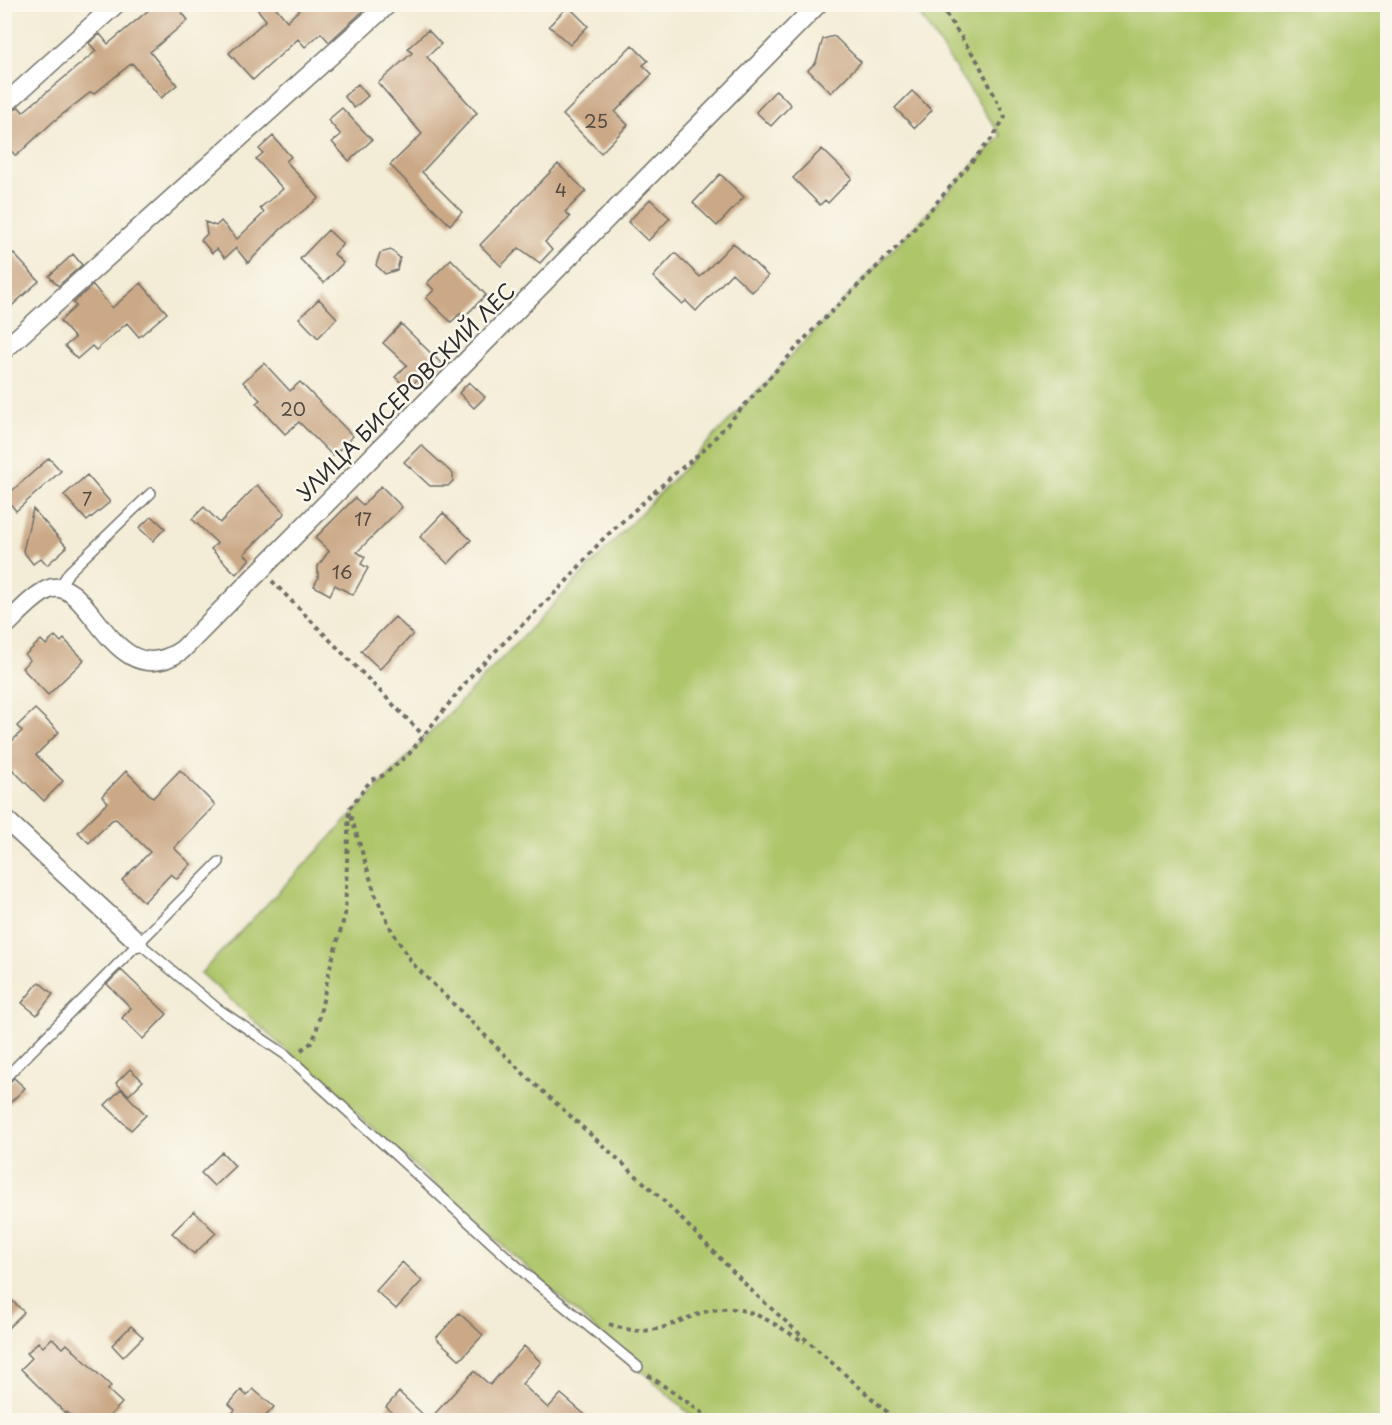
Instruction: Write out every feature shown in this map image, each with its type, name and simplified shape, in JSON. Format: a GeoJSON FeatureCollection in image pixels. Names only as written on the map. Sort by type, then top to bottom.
{"type":"FeatureCollection","features":[{"type":"Feature","properties":{"kind":"street"},"geometry":{"type":"LineString","coordinates":[[4,105],[116,4]]}},
{"type":"Feature","properties":{"kind":"street"},"geometry":{"type":"LineString","coordinates":[[4,350],[388,4]]}},
{"type":"Feature","properties":{"kind":"street","name":"УЛИЦА БИСЕРОВСКИЙ ЛЕС"},"geometry":{"type":"LineString","coordinates":[[59,588],[69,592],[80,601],[127,654],[143,662],[154,662],[169,658],[182,650],[818,4]]}},
{"type":"Feature","properties":{"kind":"street"},"geometry":{"type":"LineString","coordinates":[[4,627],[48,589],[59,588]]}},
{"type":"Feature","properties":{"kind":"street"},"geometry":{"type":"LineString","coordinates":[[4,818],[138,942]]}},
{"type":"Feature","properties":{"kind":"lane"},"geometry":{"type":"LineString","coordinates":[[59,588],[69,572],[151,493]]}},
{"type":"Feature","properties":{"kind":"lane"},"geometry":{"type":"LineString","coordinates":[[4,1079],[219,862]]}},
{"type":"Feature","properties":{"kind":"lane"},"geometry":{"type":"LineString","coordinates":[[138,942],[218,1009],[286,1055],[530,1278],[638,1367]]}},
{"type":"Feature","properties":{"kind":"path"},"geometry":{"type":"LineString","coordinates":[[286,1055],[298,1052],[311,1043],[316,1033],[330,967],[345,915],[349,809],[370,780],[382,776],[409,753],[474,672],[565,583],[602,541],[673,475],[704,451],[811,332],[908,237],[993,137],[1005,117],[978,62],[939,4]]}},
{"type":"Feature","properties":{"kind":"path"},"geometry":{"type":"LineString","coordinates":[[261,570],[424,736]]}},
{"type":"Feature","properties":{"kind":"path"},"geometry":{"type":"LineString","coordinates":[[349,809],[356,839],[375,894],[392,931],[413,964],[527,1077],[662,1199],[754,1293],[896,1420]]}},
{"type":"Feature","properties":{"kind":"path"},"geometry":{"type":"LineString","coordinates":[[604,1322],[619,1328],[656,1331],[716,1309],[735,1309],[751,1313],[811,1346]]}},
{"type":"Feature","properties":{"kind":"path"},"geometry":{"type":"LineString","coordinates":[[638,1367],[713,1420]]}},
{"type":"Feature","properties":{"kind":"green space"},"geometry":{"type":"Polygon","coordinates":[[[913,5],[1387,5],[1387,1420],[696,1420],[201,973],[1001,136],[913,5]]]}},
{"type":"Feature","properties":{"kind":"building"},"geometry":{"type":"Polygon","coordinates":[[[156,4],[175,4],[188,20],[150,52],[177,85],[161,98],[132,63],[94,94],[91,92],[54,121],[16,156],[4,143],[4,117],[19,107],[23,112],[96,51],[89,43],[100,34],[108,44],[156,4]]]}},
{"type":"Feature","properties":{"kind":"building"},"geometry":{"type":"Polygon","coordinates":[[[253,4],[273,4],[287,21],[306,4],[371,4],[329,42],[321,33],[305,47],[298,39],[253,80],[229,53],[266,20],[253,4]]]}},
{"type":"Feature","properties":{"kind":"building"},"geometry":{"type":"Polygon","coordinates":[[[568,6],[588,26],[570,45],[549,26],[568,6]]]}},
{"type":"Feature","properties":{"kind":"building"},"geometry":{"type":"Polygon","coordinates":[[[428,30],[441,44],[427,57],[477,113],[422,172],[462,212],[450,225],[390,165],[422,134],[378,83],[412,53],[408,48],[428,30]]]}},
{"type":"Feature","properties":{"kind":"building"},"geometry":{"type":"Polygon","coordinates":[[[834,36],[861,62],[831,93],[808,70],[816,62],[823,39],[834,36]]]}},
{"type":"Feature","properties":{"kind":"building"},"geometry":{"type":"Polygon","coordinates":[[[632,45],[648,61],[643,65],[652,74],[615,112],[628,125],[601,153],[563,115],[632,45]]]}},
{"type":"Feature","properties":{"kind":"building"},"geometry":{"type":"Polygon","coordinates":[[[358,84],[368,96],[354,108],[344,96],[358,84]]]}},
{"type":"Feature","properties":{"kind":"building"},"geometry":{"type":"Polygon","coordinates":[[[776,90],[791,105],[771,126],[756,112],[776,90]]]}},
{"type":"Feature","properties":{"kind":"building"},"geometry":{"type":"Polygon","coordinates":[[[912,91],[932,110],[915,128],[895,108],[912,91]]]}},
{"type":"Feature","properties":{"kind":"building"},"geometry":{"type":"Polygon","coordinates":[[[342,108],[372,140],[349,161],[332,142],[341,135],[328,120],[342,108]]]}},
{"type":"Feature","properties":{"kind":"building"},"geometry":{"type":"Polygon","coordinates":[[[273,136],[291,157],[286,161],[319,198],[281,229],[248,263],[236,248],[225,258],[217,249],[212,253],[201,240],[207,234],[205,222],[216,226],[221,221],[237,239],[264,213],[260,208],[283,189],[256,159],[263,153],[259,149],[273,136]]]}},
{"type":"Feature","properties":{"kind":"building"},"geometry":{"type":"Polygon","coordinates":[[[822,149],[852,178],[828,203],[825,200],[820,205],[793,178],[822,149]]]}},
{"type":"Feature","properties":{"kind":"building"},"geometry":{"type":"Polygon","coordinates":[[[558,164],[586,191],[565,212],[570,217],[545,242],[552,250],[540,263],[519,248],[501,266],[480,245],[558,164]]]}},
{"type":"Feature","properties":{"kind":"building"},"geometry":{"type":"Polygon","coordinates":[[[720,174],[744,197],[717,226],[693,203],[720,174]]]}},
{"type":"Feature","properties":{"kind":"building"},"geometry":{"type":"Polygon","coordinates":[[[650,199],[670,218],[648,241],[628,222],[650,199]]]}},
{"type":"Feature","properties":{"kind":"building"},"geometry":{"type":"Polygon","coordinates":[[[328,230],[343,244],[334,254],[343,263],[324,283],[300,259],[328,230]]]}},
{"type":"Feature","properties":{"kind":"building"},"geometry":{"type":"Polygon","coordinates":[[[733,243],[768,276],[752,292],[732,273],[696,311],[686,301],[682,304],[653,277],[675,253],[700,277],[733,243]]]}},
{"type":"Feature","properties":{"kind":"building"},"geometry":{"type":"Polygon","coordinates":[[[391,250],[400,258],[397,270],[385,274],[376,265],[380,253],[391,250]]]}},
{"type":"Feature","properties":{"kind":"building"},"geometry":{"type":"Polygon","coordinates":[[[13,253],[39,281],[4,313],[4,260],[13,253]]]}},
{"type":"Feature","properties":{"kind":"building"},"geometry":{"type":"Polygon","coordinates":[[[73,254],[82,265],[58,286],[49,276],[73,254]]]}},
{"type":"Feature","properties":{"kind":"building"},"geometry":{"type":"Polygon","coordinates":[[[451,259],[486,295],[464,317],[461,313],[451,322],[426,298],[434,290],[427,283],[451,259]]]}},
{"type":"Feature","properties":{"kind":"building"},"geometry":{"type":"Polygon","coordinates":[[[141,283],[167,313],[139,337],[127,323],[96,350],[92,346],[77,359],[65,346],[75,338],[60,321],[76,306],[73,303],[93,285],[112,308],[141,283]]]}},
{"type":"Feature","properties":{"kind":"building"},"geometry":{"type":"Polygon","coordinates":[[[319,299],[337,318],[318,338],[299,318],[319,299]]]}},
{"type":"Feature","properties":{"kind":"building"},"geometry":{"type":"Polygon","coordinates":[[[401,324],[443,365],[425,383],[419,378],[408,389],[395,377],[407,365],[383,343],[401,324]]]}},
{"type":"Feature","properties":{"kind":"building"},"geometry":{"type":"Polygon","coordinates":[[[264,363],[290,391],[300,382],[353,436],[333,456],[299,422],[285,434],[256,403],[260,400],[243,382],[264,363]]]}},
{"type":"Feature","properties":{"kind":"building"},"geometry":{"type":"Polygon","coordinates":[[[469,382],[485,397],[474,408],[459,393],[469,382]]]}},
{"type":"Feature","properties":{"kind":"building"},"geometry":{"type":"Polygon","coordinates":[[[421,445],[453,474],[453,481],[448,486],[430,486],[404,462],[421,445]]]}},
{"type":"Feature","properties":{"kind":"building"},"geometry":{"type":"Polygon","coordinates":[[[49,458],[61,471],[16,511],[5,497],[49,458]]]}},
{"type":"Feature","properties":{"kind":"building"},"geometry":{"type":"Polygon","coordinates":[[[87,475],[110,502],[87,521],[64,495],[87,475]]]}},
{"type":"Feature","properties":{"kind":"building"},"geometry":{"type":"Polygon","coordinates":[[[257,485],[285,513],[244,554],[250,559],[236,574],[211,549],[217,543],[192,519],[204,507],[220,523],[257,485]]]}},
{"type":"Feature","properties":{"kind":"building"},"geometry":{"type":"Polygon","coordinates":[[[381,486],[402,507],[357,552],[365,557],[361,564],[368,568],[353,595],[335,585],[330,595],[314,586],[318,578],[318,566],[329,551],[315,538],[355,498],[363,505],[381,486]]]}},
{"type":"Feature","properties":{"kind":"building"},"geometry":{"type":"Polygon","coordinates":[[[33,509],[67,547],[47,565],[41,558],[33,564],[23,551],[33,509]]]}},
{"type":"Feature","properties":{"kind":"building"},"geometry":{"type":"Polygon","coordinates":[[[443,513],[471,540],[448,564],[420,537],[443,513]]]}},
{"type":"Feature","properties":{"kind":"building"},"geometry":{"type":"Polygon","coordinates":[[[152,516],[165,528],[153,541],[139,528],[152,516]]]}},
{"type":"Feature","properties":{"kind":"building"},"geometry":{"type":"Polygon","coordinates":[[[395,617],[413,634],[380,669],[361,651],[395,617]]]}},
{"type":"Feature","properties":{"kind":"building"},"geometry":{"type":"Polygon","coordinates":[[[55,636],[61,642],[64,639],[84,660],[48,695],[22,668],[30,660],[25,655],[41,640],[46,645],[55,636]]]}},
{"type":"Feature","properties":{"kind":"building"},"geometry":{"type":"Polygon","coordinates":[[[35,709],[59,732],[36,755],[63,781],[44,801],[13,770],[4,779],[4,749],[22,731],[17,726],[35,709]]]}},
{"type":"Feature","properties":{"kind":"building"},"geometry":{"type":"Polygon","coordinates":[[[180,770],[215,805],[174,848],[191,864],[177,879],[171,874],[144,902],[122,880],[150,852],[116,819],[112,820],[89,843],[78,832],[108,802],[102,796],[126,771],[153,798],[180,770]]]}},
{"type":"Feature","properties":{"kind":"building"},"geometry":{"type":"Polygon","coordinates":[[[121,970],[167,1014],[143,1039],[122,1018],[131,1008],[107,984],[121,970]]]}},
{"type":"Feature","properties":{"kind":"building"},"geometry":{"type":"Polygon","coordinates":[[[39,982],[53,994],[37,1015],[22,1003],[39,982]]]}},
{"type":"Feature","properties":{"kind":"building"},"geometry":{"type":"Polygon","coordinates":[[[130,1069],[143,1081],[129,1095],[116,1083],[130,1069]]]}},
{"type":"Feature","properties":{"kind":"building"},"geometry":{"type":"Polygon","coordinates":[[[14,1078],[25,1088],[4,1109],[4,1087],[14,1078]]]}},
{"type":"Feature","properties":{"kind":"building"},"geometry":{"type":"Polygon","coordinates":[[[121,1089],[146,1115],[131,1130],[105,1105],[121,1089]]]}},
{"type":"Feature","properties":{"kind":"building"},"geometry":{"type":"Polygon","coordinates":[[[222,1152],[235,1166],[214,1186],[201,1173],[222,1152]]]}},
{"type":"Feature","properties":{"kind":"building"},"geometry":{"type":"Polygon","coordinates":[[[194,1211],[216,1233],[194,1254],[172,1233],[194,1211]]]}},
{"type":"Feature","properties":{"kind":"building"},"geometry":{"type":"Polygon","coordinates":[[[402,1262],[422,1281],[396,1309],[376,1291],[402,1262]]]}},
{"type":"Feature","properties":{"kind":"building"},"geometry":{"type":"Polygon","coordinates":[[[4,1293],[24,1312],[4,1332],[4,1293]]]}},
{"type":"Feature","properties":{"kind":"building"},"geometry":{"type":"Polygon","coordinates":[[[459,1313],[483,1335],[460,1360],[436,1338],[459,1313]]]}},
{"type":"Feature","properties":{"kind":"building"},"geometry":{"type":"Polygon","coordinates":[[[131,1326],[143,1337],[123,1357],[112,1345],[131,1326]]]}},
{"type":"Feature","properties":{"kind":"building"},"geometry":{"type":"Polygon","coordinates":[[[52,1338],[63,1348],[67,1344],[111,1386],[108,1390],[122,1403],[106,1420],[76,1420],[67,1412],[66,1414],[21,1369],[32,1358],[27,1353],[38,1342],[43,1347],[52,1338]]]}},
{"type":"Feature","properties":{"kind":"building"},"geometry":{"type":"Polygon","coordinates":[[[524,1346],[541,1362],[522,1384],[548,1408],[561,1394],[591,1420],[429,1420],[474,1371],[490,1385],[524,1346]]]}},
{"type":"Feature","properties":{"kind":"building"},"geometry":{"type":"Polygon","coordinates":[[[253,1389],[274,1407],[262,1420],[226,1420],[235,1410],[229,1404],[241,1390],[247,1396],[253,1389]]]}},
{"type":"Feature","properties":{"kind":"building"},"geometry":{"type":"Polygon","coordinates":[[[399,1392],[429,1420],[401,1420],[386,1407],[399,1392]]]}}]}
